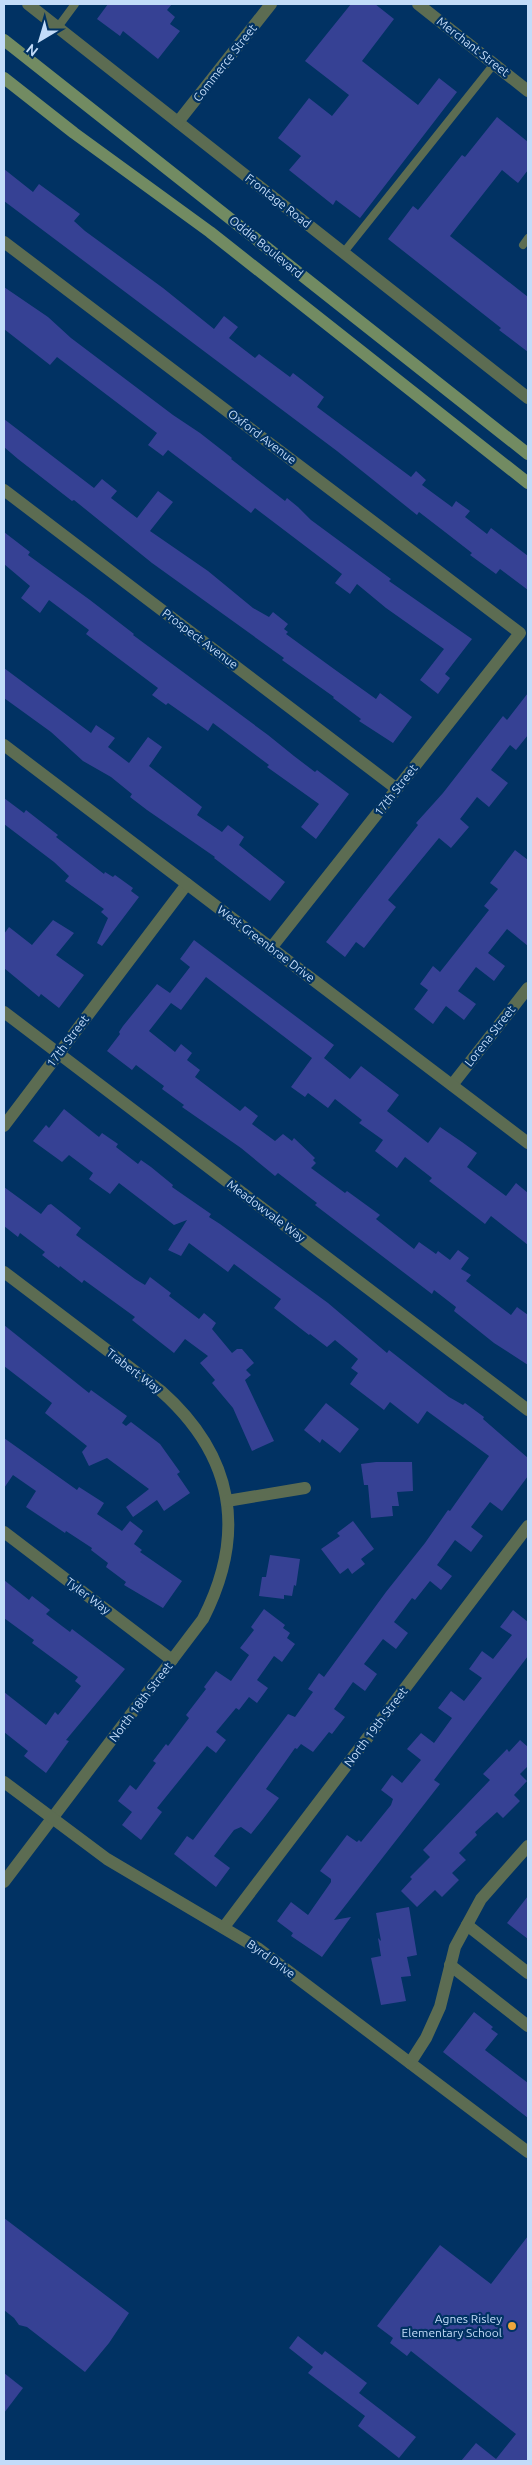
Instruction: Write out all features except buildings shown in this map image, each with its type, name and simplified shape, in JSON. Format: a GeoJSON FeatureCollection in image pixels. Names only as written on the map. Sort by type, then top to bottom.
{"type":"FeatureCollection","features":[{"type":"Feature","properties":{"kind":"main road","name":"Oddie Boulevard"},"geometry":{"type":"LineString","coordinates":[[4,40],[528,454]]}},
{"type":"Feature","properties":{"kind":"main road","name":"Oddie Boulevard"},"geometry":{"type":"LineString","coordinates":[[4,78],[74,133],[217,237],[528,483]]}},
{"type":"Feature","properties":{"kind":"street","name":"Frontage Road"},"geometry":{"type":"LineString","coordinates":[[28,4],[528,398]]}},
{"type":"Feature","properties":{"kind":"street","name":"Commerce Street"},"geometry":{"type":"LineString","coordinates":[[178,122],[271,4]]}},
{"type":"Feature","properties":{"kind":"street","name":"Merchant Street"},"geometry":{"type":"LineString","coordinates":[[418,4],[528,91]]}},
{"type":"Feature","properties":{"kind":"street","name":"Oxford Avenue"},"geometry":{"type":"LineString","coordinates":[[4,242],[520,633]]}},
{"type":"Feature","properties":{"kind":"street","name":"Prospect Avenue"},"geometry":{"type":"LineString","coordinates":[[4,490],[397,789]]}},
{"type":"Feature","properties":{"kind":"street","name":"17th Street"},"geometry":{"type":"LineString","coordinates":[[271,948],[520,633]]}},
{"type":"Feature","properties":{"kind":"street","name":"West Greenbrae Drive"},"geometry":{"type":"LineString","coordinates":[[4,745],[528,1143]]}},
{"type":"Feature","properties":{"kind":"street","name":"17th Street"},"geometry":{"type":"LineString","coordinates":[[4,1126],[187,884]]}},
{"type":"Feature","properties":{"kind":"street","name":"Lorena Street"},"geometry":{"type":"LineString","coordinates":[[452,1085],[528,988]]}},
{"type":"Feature","properties":{"kind":"street","name":"Meadowvale Way"},"geometry":{"type":"LineString","coordinates":[[4,1012],[528,1410]]}},
{"type":"Feature","properties":{"kind":"street","name":"Trabert Way"},"geometry":{"type":"LineString","coordinates":[[4,1272],[180,1408],[197,1428],[210,1450],[220,1474],[226,1501]]}},
{"type":"Feature","properties":{"kind":"street"},"geometry":{"type":"LineString","coordinates":[[226,1501],[305,1488]]}},
{"type":"Feature","properties":{"kind":"street","name":"North 18th Street"},"geometry":{"type":"LineString","coordinates":[[4,1882],[203,1619],[216,1594],[224,1568],[228,1541],[226,1501]]}},
{"type":"Feature","properties":{"kind":"street","name":"North 19th Street"},"geometry":{"type":"LineString","coordinates":[[224,1927],[528,1526]]}},
{"type":"Feature","properties":{"kind":"street","name":"Tyler Way"},"geometry":{"type":"LineString","coordinates":[[4,1532],[172,1660]]}},
{"type":"Feature","properties":{"kind":"street","name":"Byrd Drive"},"geometry":{"type":"LineString","coordinates":[[4,1782],[107,1859],[259,1949],[528,2152]]}},
{"type":"Feature","properties":{"kind":"street"},"geometry":{"type":"LineString","coordinates":[[410,2063],[426,2038],[440,2008],[455,1947],[481,1899],[528,1846]]}},
{"type":"Feature","properties":{"kind":"street"},"geometry":{"type":"LineString","coordinates":[[467,1925],[528,1973]]}},
{"type":"Feature","properties":{"kind":"street"},"geometry":{"type":"LineString","coordinates":[[450,1965],[528,2026]]}},
{"type":"Feature","properties":{"kind":"lane"},"geometry":{"type":"LineString","coordinates":[[58,27],[75,4]]}},
{"type":"Feature","properties":{"kind":"lane"},"geometry":{"type":"LineString","coordinates":[[344,252],[494,64]]}},
{"type":"Feature","properties":{"kind":"place","name":"Agnes Risley Elementary School"},"geometry":{"type":"Point","coordinates":[512,2326]}}]}
